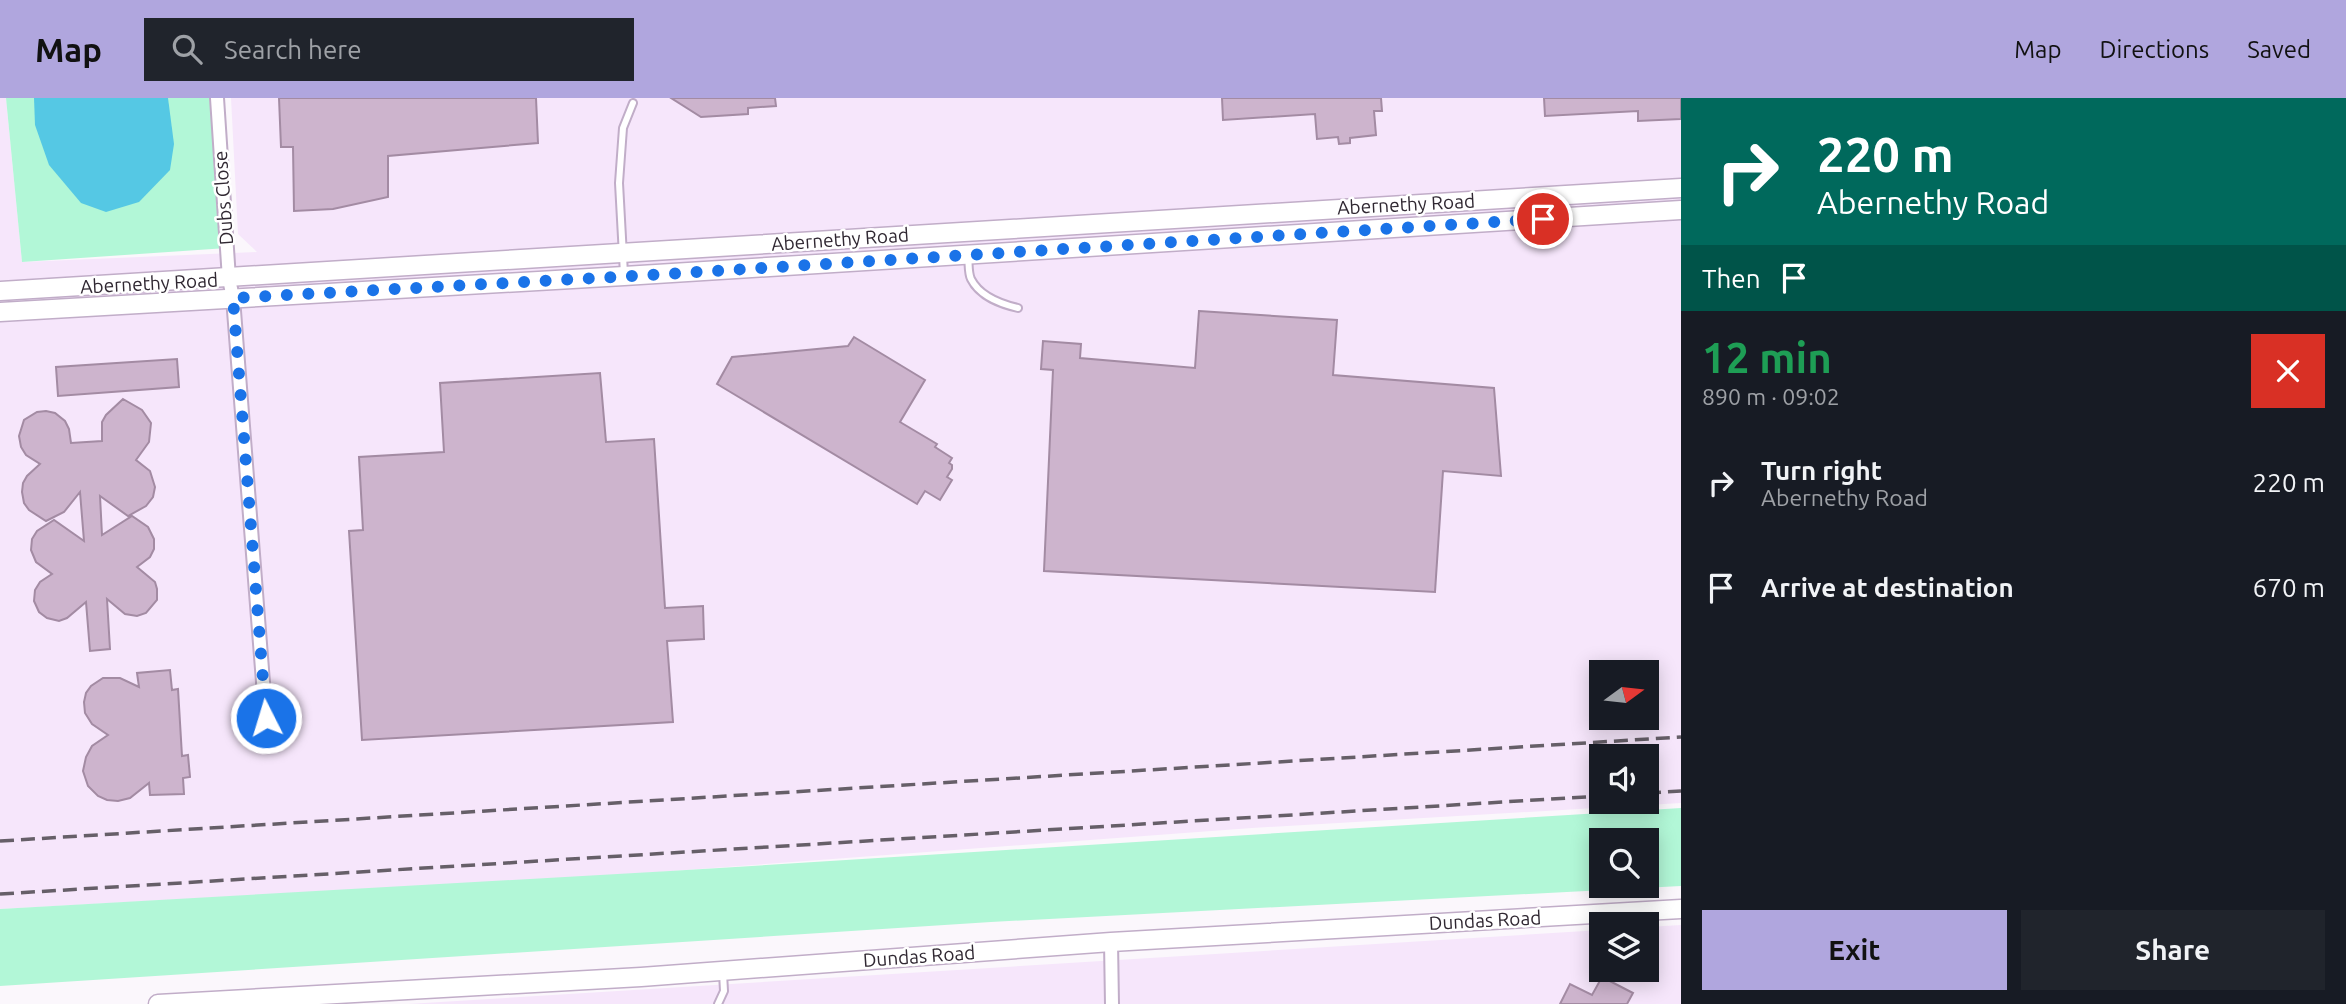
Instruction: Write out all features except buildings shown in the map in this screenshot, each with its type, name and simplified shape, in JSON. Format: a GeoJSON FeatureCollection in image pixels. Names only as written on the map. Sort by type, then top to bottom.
{"type":"FeatureCollection","features":[{"type":"Feature","properties":{"kind":"main road","name":"Abernethy Road"},"geometry":{"type":"LineString","coordinates":[[0,291],[1681,188]]}},
{"type":"Feature","properties":{"kind":"main road"},"geometry":{"type":"LineString","coordinates":[[1487,200],[1488,222]]}},
{"type":"Feature","properties":{"kind":"main road","name":"Abernethy Road"},"geometry":{"type":"LineString","coordinates":[[0,312],[1681,210]]}},
{"type":"Feature","properties":{"kind":"main road"},"geometry":{"type":"LineString","coordinates":[[1008,229],[1009,252]]}},
{"type":"Feature","properties":{"kind":"main road","name":"Dundas Road"},"geometry":{"type":"LineString","coordinates":[[158,1004],[263,1001],[1111,942],[1681,909]]}},
{"type":"Feature","properties":{"kind":"street","name":"Dubs Close"},"geometry":{"type":"LineString","coordinates":[[217,98],[229,279],[233,298],[268,746]]}},
{"type":"Feature","properties":{"kind":"street"},"geometry":{"type":"LineString","coordinates":[[1111,942],[1112,1004]]}},
{"type":"Feature","properties":{"kind":"lane"},"geometry":{"type":"LineString","coordinates":[[624,276],[619,183],[623,128],[633,103]]}},
{"type":"Feature","properties":{"kind":"lane"},"geometry":{"type":"LineString","coordinates":[[968,255],[971,279],[983,294],[1018,308]]}},
{"type":"Feature","properties":{"kind":"lane"},"geometry":{"type":"LineString","coordinates":[[718,1004],[724,992],[723,971]]}},
{"type":"Feature","properties":{"kind":"shaded area"},"geometry":{"type":"Polygon","coordinates":[[[0,98],[6,98],[22,262],[257,252],[238,234],[231,98],[1681,98],[1681,803],[1659,804],[1659,744],[1589,744],[1589,808],[1252,828],[591,877],[0,909],[0,98]]]}},
{"type":"Feature","properties":{"kind":"shaded area"},"geometry":{"type":"Polygon","coordinates":[[[1681,925],[1681,1004],[408,1004],[1589,931],[1589,982],[1659,982],[1659,926],[1681,925]]]}},
{"type":"Feature","properties":{"kind":"green space"},"geometry":{"type":"Polygon","coordinates":[[[6,98],[217,98],[227,248],[22,262],[6,98]]]}},
{"type":"Feature","properties":{"kind":"green space"},"geometry":{"type":"Polygon","coordinates":[[[1681,808],[1681,886],[1659,887],[1659,828],[1589,828],[1589,891],[991,922],[0,986],[0,909],[670,871],[1589,814],[1659,814],[1659,809],[1681,808]]]}},
{"type":"Feature","properties":{"kind":"water"},"geometry":{"type":"Polygon","coordinates":[[[34,98],[168,98],[174,144],[170,170],[139,202],[106,212],[81,203],[49,165],[35,125],[34,98]]]}},
{"type":"Feature","properties":{"kind":"railway"},"geometry":{"type":"LineString","coordinates":[[0,841],[1681,737]]}},
{"type":"Feature","properties":{"kind":"railway"},"geometry":{"type":"LineString","coordinates":[[1659,792],[1681,791]]}},
{"type":"Feature","properties":{"kind":"railway"},"geometry":{"type":"LineString","coordinates":[[0,894],[1589,797]]}},
{"type":"Feature","properties":{"kind":"route"},"geometry":{"type":"LineString","coordinates":[[266,718],[233,298],[650,275],[1543,219]]}}]}
